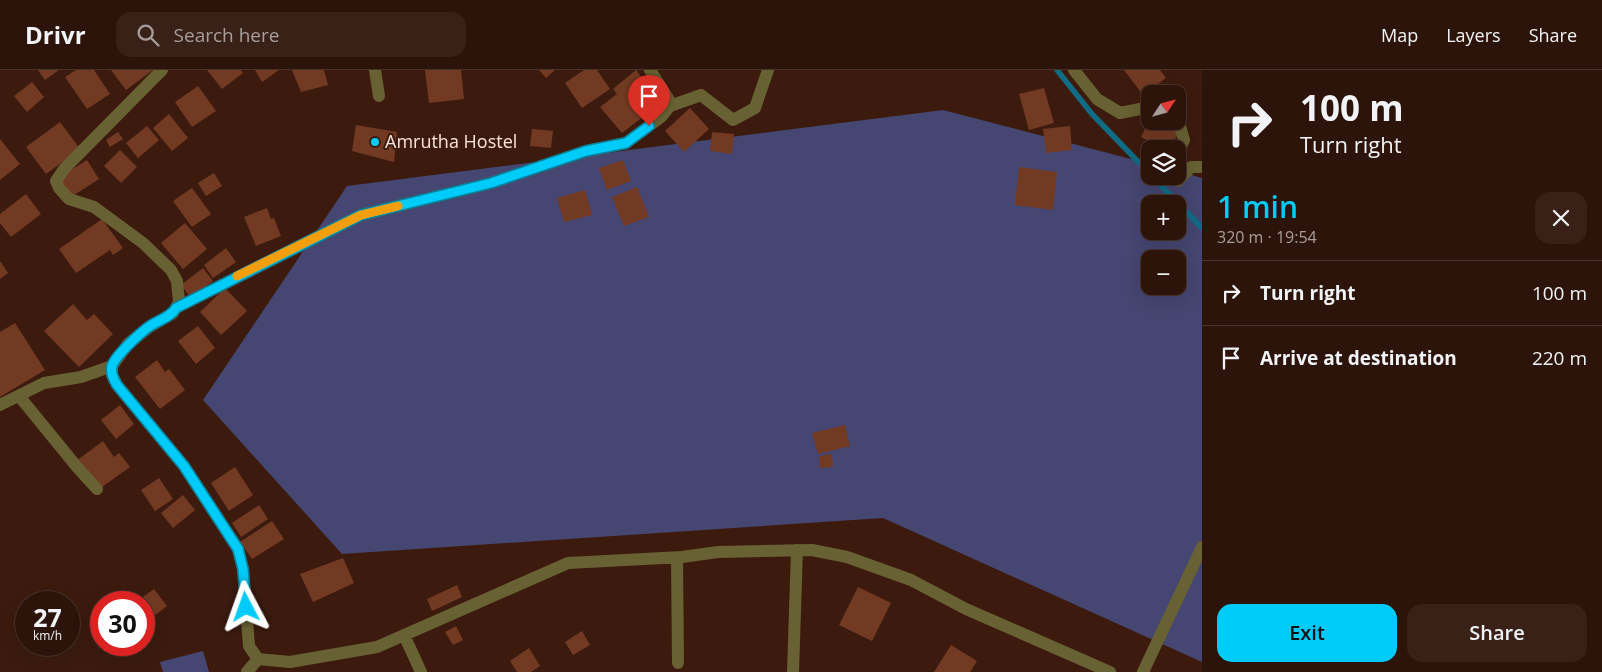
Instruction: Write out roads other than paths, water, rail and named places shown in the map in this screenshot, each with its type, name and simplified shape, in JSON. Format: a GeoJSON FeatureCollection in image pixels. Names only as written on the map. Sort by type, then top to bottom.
{"type":"FeatureCollection","features":[{"type":"Feature","properties":{"kind":"street"},"geometry":{"type":"LineString","coordinates":[[374,70],[379,96]]}},
{"type":"Feature","properties":{"kind":"street"},"geometry":{"type":"LineString","coordinates":[[650,70],[668,98],[670,106]]}},
{"type":"Feature","properties":{"kind":"street"},"geometry":{"type":"LineString","coordinates":[[176,308],[361,215],[491,183],[586,151],[626,143],[661,117],[670,106],[700,95],[733,120],[755,108],[768,70]]}},
{"type":"Feature","properties":{"kind":"street"},"geometry":{"type":"LineString","coordinates":[[1074,70],[1097,99],[1120,113],[1141,109]]}},
{"type":"Feature","properties":{"kind":"street"},"geometry":{"type":"LineString","coordinates":[[0,405],[44,384],[81,378],[112,366],[128,344],[149,327],[173,313],[179,302],[177,281],[171,270],[143,243],[94,207],[69,199],[59,188],[56,181],[58,175],[158,71]]}},
{"type":"Feature","properties":{"kind":"street"},"geometry":{"type":"LineString","coordinates":[[1186,172],[1191,167],[1202,167]]}},
{"type":"Feature","properties":{"kind":"street"},"geometry":{"type":"LineString","coordinates":[[112,366],[112,375],[117,385],[184,466],[238,549],[243,569],[249,646],[258,659],[290,662],[377,647],[568,563],[677,557],[718,552],[812,550],[847,557],[911,580],[966,609],[1110,672]]}},
{"type":"Feature","properties":{"kind":"street"},"geometry":{"type":"LineString","coordinates":[[19,396],[97,489]]}},
{"type":"Feature","properties":{"kind":"street"},"geometry":{"type":"LineString","coordinates":[[1143,672],[1202,547]]}},
{"type":"Feature","properties":{"kind":"street"},"geometry":{"type":"LineString","coordinates":[[793,672],[797,550]]}},
{"type":"Feature","properties":{"kind":"street"},"geometry":{"type":"LineString","coordinates":[[677,557],[678,663]]}},
{"type":"Feature","properties":{"kind":"street"},"geometry":{"type":"LineString","coordinates":[[404,635],[421,672]]}},
{"type":"Feature","properties":{"kind":"street"},"geometry":{"type":"LineString","coordinates":[[247,672],[258,659]]}},
{"type":"Feature","properties":{"kind":"waterway"},"geometry":{"type":"LineString","coordinates":[[1057,70],[1092,114],[1141,165]]}},
{"type":"Feature","properties":{"kind":"waterway"},"geometry":{"type":"LineString","coordinates":[[1161,185],[1202,228]]}},
{"type":"Feature","properties":{"kind":"place","name":"Amrutha Hostel"},"geometry":{"type":"Point","coordinates":[375,142]}}]}
